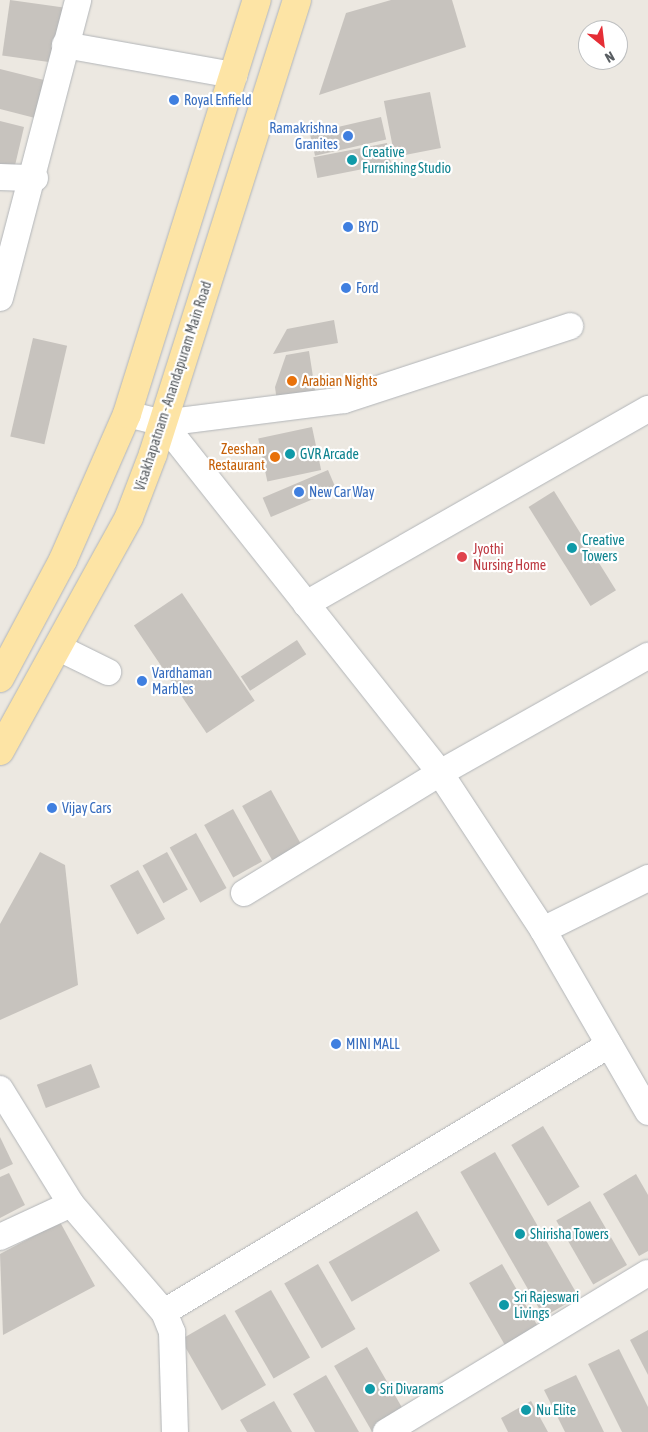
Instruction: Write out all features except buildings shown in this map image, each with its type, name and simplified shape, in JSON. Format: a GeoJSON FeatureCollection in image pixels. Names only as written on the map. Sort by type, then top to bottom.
{"type":"FeatureCollection","features":[{"type":"Feature","properties":{"kind":"main road"},"geometry":{"type":"LineString","coordinates":[[0,678],[63,560],[127,414],[257,0]]}},
{"type":"Feature","properties":{"kind":"main road","name":"Visakhapatnam - Anandapuram Main Road"},"geometry":{"type":"LineString","coordinates":[[0,751],[129,517],[163,423],[296,0]]}},
{"type":"Feature","properties":{"kind":"street"},"geometry":{"type":"LineString","coordinates":[[0,298],[35,178],[65,45],[78,0]]}},
{"type":"Feature","properties":{"kind":"street"},"geometry":{"type":"LineString","coordinates":[[65,45],[234,75]]}},
{"type":"Feature","properties":{"kind":"street"},"geometry":{"type":"LineString","coordinates":[[0,176],[35,178]]}},
{"type":"Feature","properties":{"kind":"street"},"geometry":{"type":"LineString","coordinates":[[127,414],[163,423],[344,400],[570,326]]}},
{"type":"Feature","properties":{"kind":"street"},"geometry":{"type":"LineString","coordinates":[[306,604],[648,409]]}},
{"type":"Feature","properties":{"kind":"street"},"geometry":{"type":"LineString","coordinates":[[163,423],[440,773],[543,930],[648,1112]]}},
{"type":"Feature","properties":{"kind":"street"},"geometry":{"type":"LineString","coordinates":[[57,648],[108,672]]}},
{"type":"Feature","properties":{"kind":"street"},"geometry":{"type":"LineString","coordinates":[[244,893],[440,773],[648,656]]}},
{"type":"Feature","properties":{"kind":"street"},"geometry":{"type":"LineString","coordinates":[[543,930],[648,878]]}},
{"type":"Feature","properties":{"kind":"street"},"geometry":{"type":"LineString","coordinates":[[164,1312],[610,1045]]}},
{"type":"Feature","properties":{"kind":"street"},"geometry":{"type":"LineString","coordinates":[[0,1090],[70,1204],[164,1312],[172,1332],[175,1432]]}},
{"type":"Feature","properties":{"kind":"street"},"geometry":{"type":"LineString","coordinates":[[0,1237],[70,1204]]}},
{"type":"Feature","properties":{"kind":"street"},"geometry":{"type":"LineString","coordinates":[[386,1432],[648,1273]]}},
{"type":"Feature","properties":{"kind":"place","name":"Royal Enfield"},"geometry":{"type":"Point","coordinates":[174,100]}},
{"type":"Feature","properties":{"kind":"place","name":"Ramakrishna Granites"},"geometry":{"type":"Point","coordinates":[348,136]}},
{"type":"Feature","properties":{"kind":"place","name":"Creative Furnishing Studio"},"geometry":{"type":"Point","coordinates":[352,160]}},
{"type":"Feature","properties":{"kind":"place","name":"BYD"},"geometry":{"type":"Point","coordinates":[348,227]}},
{"type":"Feature","properties":{"kind":"place","name":"Ford"},"geometry":{"type":"Point","coordinates":[346,288]}},
{"type":"Feature","properties":{"kind":"place","name":"Arabian Nights"},"geometry":{"type":"Point","coordinates":[292,381]}},
{"type":"Feature","properties":{"kind":"place","name":"GVR Arcade"},"geometry":{"type":"Point","coordinates":[290,454]}},
{"type":"Feature","properties":{"kind":"place","name":"Zeeshan Restaurant"},"geometry":{"type":"Point","coordinates":[275,457]}},
{"type":"Feature","properties":{"kind":"place","name":"New Car Way"},"geometry":{"type":"Point","coordinates":[299,492]}},
{"type":"Feature","properties":{"kind":"place","name":"Creative Towers"},"geometry":{"type":"Point","coordinates":[572,548]}},
{"type":"Feature","properties":{"kind":"place","name":"Jyothi Nursing Home"},"geometry":{"type":"Point","coordinates":[462,557]}},
{"type":"Feature","properties":{"kind":"place","name":"Vardhaman Marbles"},"geometry":{"type":"Point","coordinates":[142,681]}},
{"type":"Feature","properties":{"kind":"place","name":"Vijay Cars"},"geometry":{"type":"Point","coordinates":[52,808]}},
{"type":"Feature","properties":{"kind":"place","name":"MINI MALL"},"geometry":{"type":"Point","coordinates":[336,1044]}},
{"type":"Feature","properties":{"kind":"place","name":"Shirisha Towers"},"geometry":{"type":"Point","coordinates":[520,1234]}},
{"type":"Feature","properties":{"kind":"place","name":"Sri Rajeswari Livings"},"geometry":{"type":"Point","coordinates":[504,1305]}},
{"type":"Feature","properties":{"kind":"place","name":"Sri Divarams"},"geometry":{"type":"Point","coordinates":[370,1389]}},
{"type":"Feature","properties":{"kind":"place","name":"Nu Elite"},"geometry":{"type":"Point","coordinates":[526,1410]}}]}
